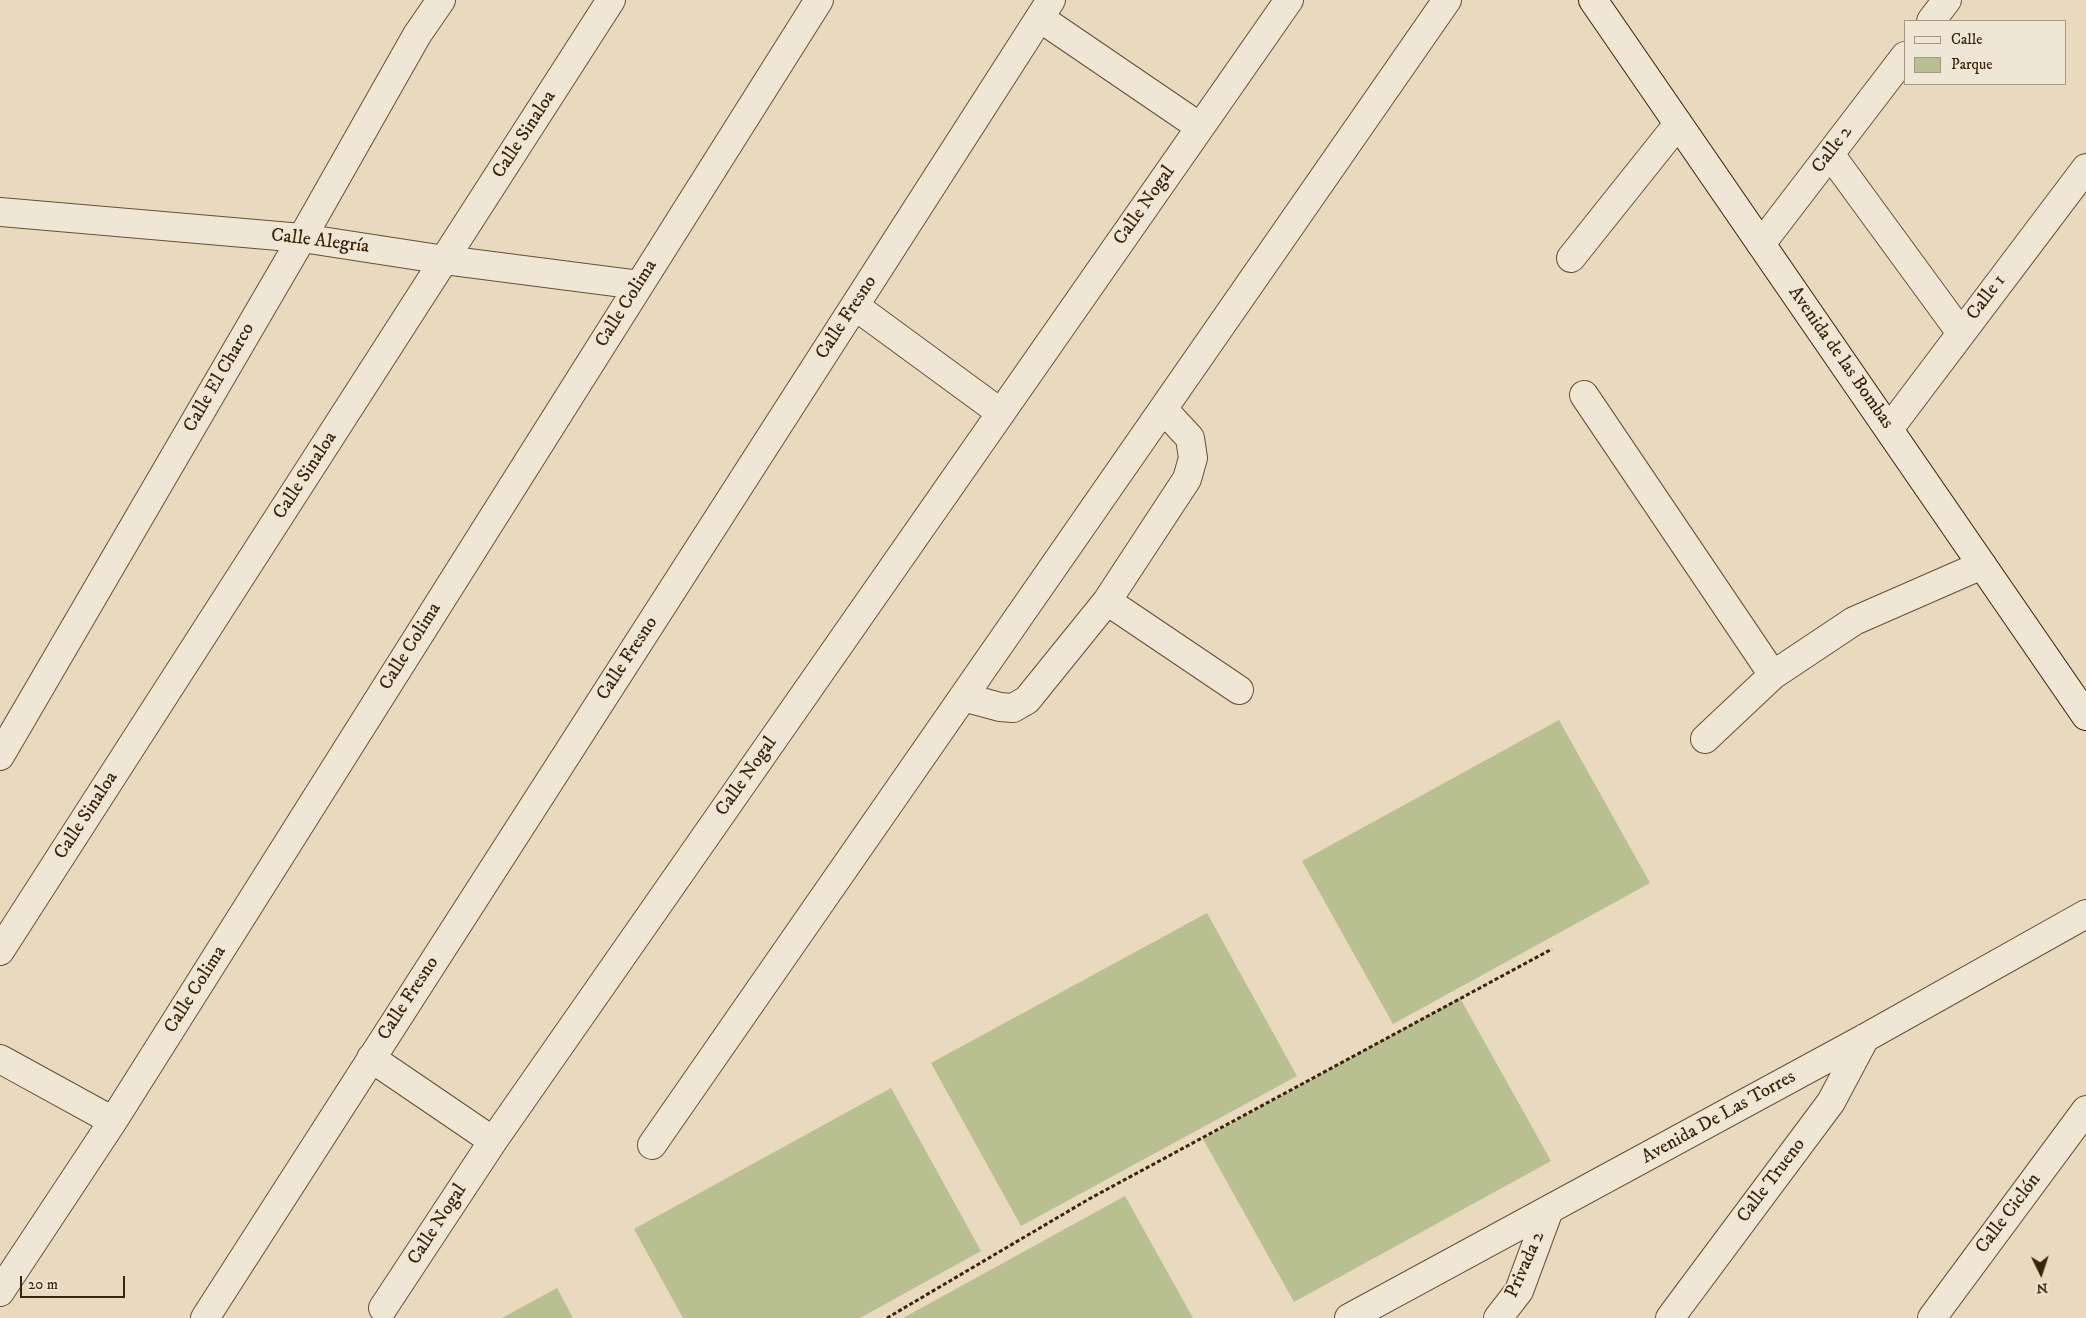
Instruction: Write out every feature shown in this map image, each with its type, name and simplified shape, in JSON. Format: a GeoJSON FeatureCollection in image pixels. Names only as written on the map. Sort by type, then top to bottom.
{"type":"FeatureCollection","features":[{"type":"Feature","properties":{"kind":"street"},"geometry":{"type":"LineString","coordinates":[[414,0],[417,34]]}},
{"type":"Feature","properties":{"kind":"street","name":"Calle El Charco"},"geometry":{"type":"LineString","coordinates":[[0,756],[302,238],[417,34],[441,0]]}},
{"type":"Feature","properties":{"kind":"street","name":"Calle Sinaloa"},"geometry":{"type":"LineString","coordinates":[[0,951],[611,0]]}},
{"type":"Feature","properties":{"kind":"street","name":"Calle Colima"},"geometry":{"type":"LineString","coordinates":[[0,1292],[113,1121],[819,0]]}},
{"type":"Feature","properties":{"kind":"street","name":"Calle Nogal"},"geometry":{"type":"LineString","coordinates":[[384,1308],[493,1141],[1289,0]]}},
{"type":"Feature","properties":{"kind":"street"},"geometry":{"type":"LineString","coordinates":[[652,1145],[1447,0]]}},
{"type":"Feature","properties":{"kind":"street","name":"Avenida de las Bombas"},"geometry":{"type":"LineString","coordinates":[[1593,0],[2086,716]]}},
{"type":"Feature","properties":{"kind":"street"},"geometry":{"type":"LineString","coordinates":[[1932,20],[1947,0]]}},
{"type":"Feature","properties":{"kind":"street"},"geometry":{"type":"LineString","coordinates":[[1046,9],[1200,127]]}},
{"type":"Feature","properties":{"kind":"street","name":"Calle Fresno"},"geometry":{"type":"LineString","coordinates":[[205,1318],[1046,9]]}},
{"type":"Feature","properties":{"kind":"street","name":"Calle 2"},"geometry":{"type":"LineString","coordinates":[[1762,244],[1904,57]]}},
{"type":"Feature","properties":{"kind":"street"},"geometry":{"type":"LineString","coordinates":[[1571,258],[1678,124]]}},
{"type":"Feature","properties":{"kind":"street"},"geometry":{"type":"LineString","coordinates":[[1830,154],[1961,333]]}},
{"type":"Feature","properties":{"kind":"street","name":"Calle 1"},"geometry":{"type":"LineString","coordinates":[[1888,429],[2086,168]]}},
{"type":"Feature","properties":{"kind":"street","name":"Calle Alegría"},"geometry":{"type":"LineString","coordinates":[[0,212],[302,238],[445,260],[639,286]]}},
{"type":"Feature","properties":{"kind":"street"},"geometry":{"type":"LineString","coordinates":[[855,306],[1001,412]]}},
{"type":"Feature","properties":{"kind":"street"},"geometry":{"type":"LineString","coordinates":[[1584,396],[1773,675]]}},
{"type":"Feature","properties":{"kind":"street"},"geometry":{"type":"LineString","coordinates":[[963,697],[1000,707],[1013,708],[1027,700],[1108,601],[1187,479],[1193,458],[1190,438],[1163,409]]}},
{"type":"Feature","properties":{"kind":"street"},"geometry":{"type":"LineString","coordinates":[[1705,739],[1773,675],[1854,621],[1982,565]]}},
{"type":"Feature","properties":{"kind":"street"},"geometry":{"type":"LineString","coordinates":[[1108,601],[1239,690]]}},
{"type":"Feature","properties":{"kind":"street","name":"Avenida De Las Torres"},"geometry":{"type":"LineString","coordinates":[[1349,1318],[1865,1038],[2086,914]]}},
{"type":"Feature","properties":{"kind":"street","name":"Calle Trueno"},"geometry":{"type":"LineString","coordinates":[[1670,1318],[1831,1102],[1865,1038]]}},
{"type":"Feature","properties":{"kind":"street"},"geometry":{"type":"LineString","coordinates":[[371,1058],[493,1141]]}},
{"type":"Feature","properties":{"kind":"street"},"geometry":{"type":"LineString","coordinates":[[0,1059],[113,1121]]}},
{"type":"Feature","properties":{"kind":"street","name":"Calle Ciclón"},"geometry":{"type":"LineString","coordinates":[[1932,1318],[2086,1110]]}},
{"type":"Feature","properties":{"kind":"street","name":"Privada 2"},"geometry":{"type":"LineString","coordinates":[[1498,1318],[1518,1291],[1549,1210]]}},
{"type":"Feature","properties":{"kind":"path"},"geometry":{"type":"LineString","coordinates":[[887,1318],[1090,1199],[1552,949]]}},
{"type":"Feature","properties":{"kind":"green space"},"geometry":{"type":"Polygon","coordinates":[[[1559,720],[1650,883],[1393,1024],[1302,861],[1559,720]]]}},
{"type":"Feature","properties":{"kind":"green space"},"geometry":{"type":"Polygon","coordinates":[[[1207,913],[1297,1076],[1021,1226],[931,1063],[1207,913]]]}},
{"type":"Feature","properties":{"kind":"green space"},"geometry":{"type":"Polygon","coordinates":[[[1460,998],[1551,1161],[1294,1302],[1203,1139],[1460,998]]]}},
{"type":"Feature","properties":{"kind":"green space"},"geometry":{"type":"Polygon","coordinates":[[[891,1088],[981,1251],[860,1318],[683,1318],[634,1229],[891,1088]]]}},
{"type":"Feature","properties":{"kind":"green space"},"geometry":{"type":"Polygon","coordinates":[[[1125,1196],[1193,1318],[903,1318],[1125,1196]]]}},
{"type":"Feature","properties":{"kind":"green space"},"geometry":{"type":"Polygon","coordinates":[[[557,1288],[573,1318],[502,1318],[557,1288]]]}}]}
